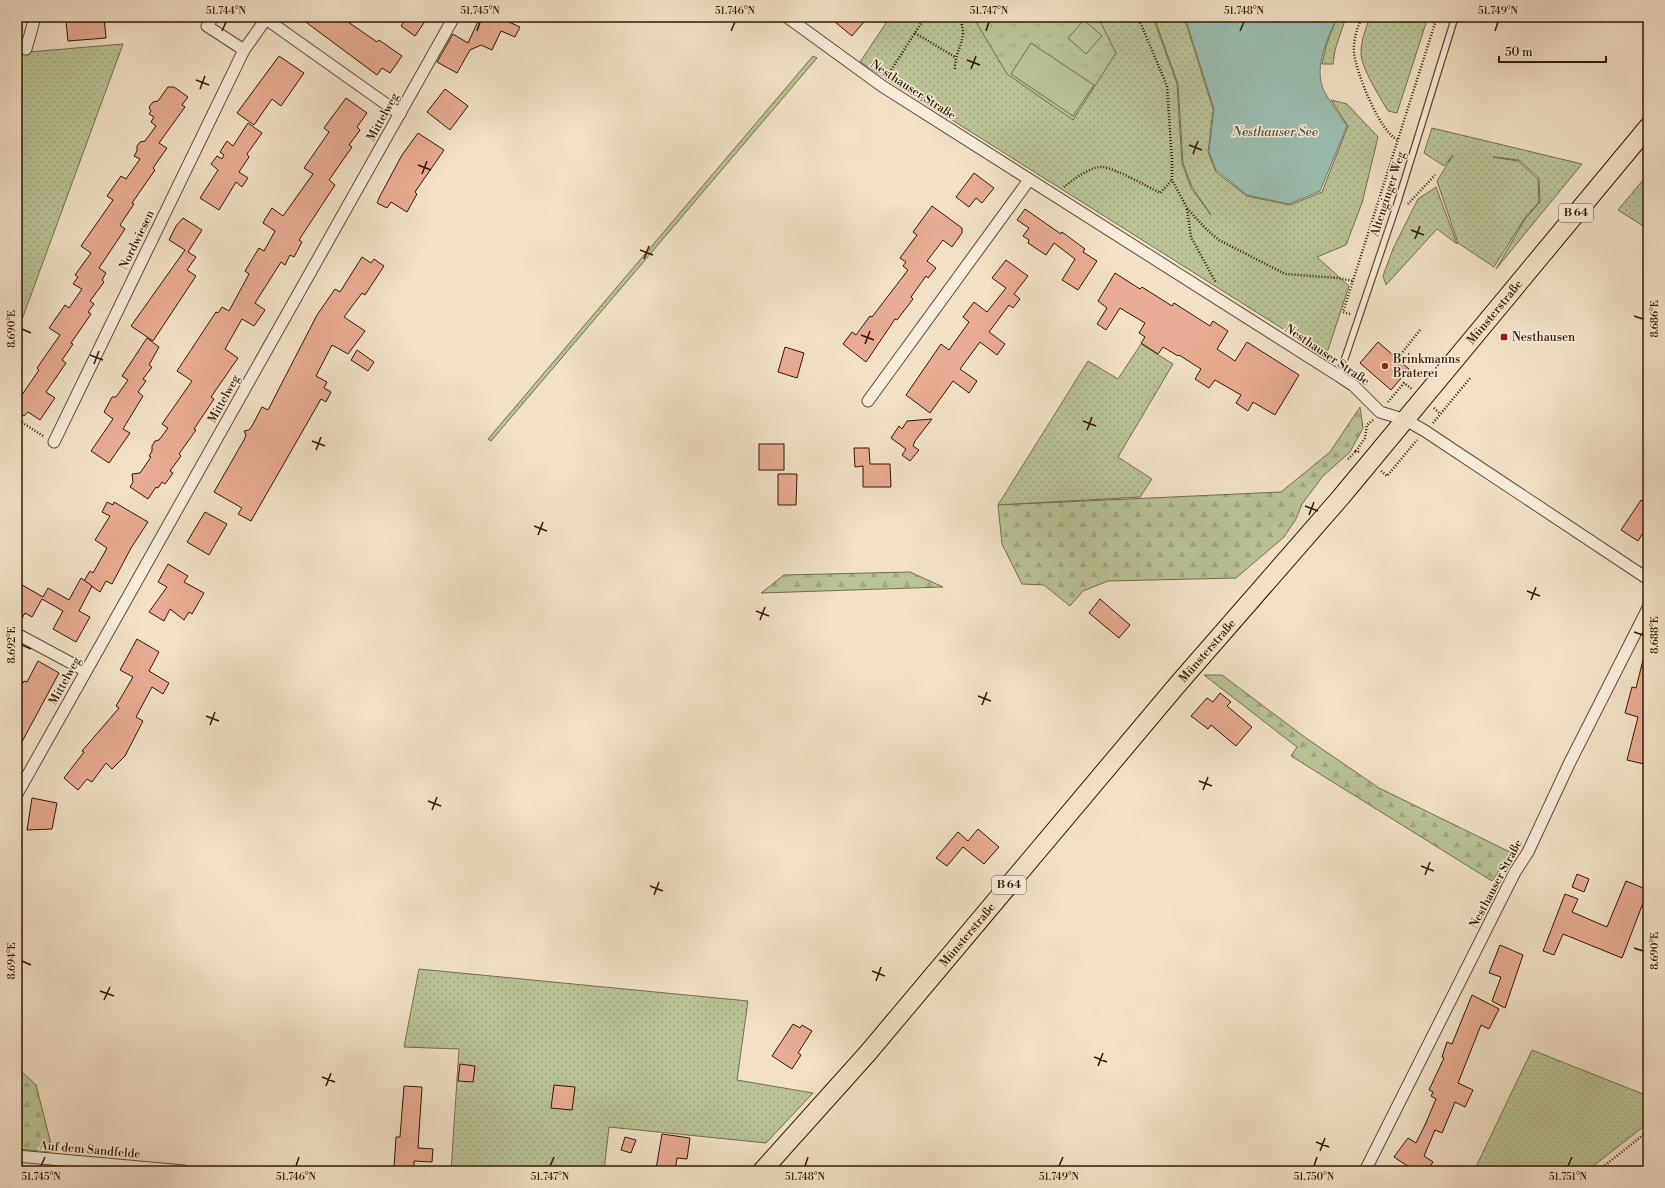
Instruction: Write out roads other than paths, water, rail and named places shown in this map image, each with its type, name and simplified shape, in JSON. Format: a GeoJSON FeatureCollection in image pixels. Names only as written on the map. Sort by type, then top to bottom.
{"type":"FeatureCollection","features":[{"type":"Feature","properties":{"kind":"main road","name":"Münsterstraße"},"geometry":{"type":"LineString","coordinates":[[762,1171],[866,1054],[1173,690],[1254,598],[1406,420],[1648,127]]}},
{"type":"Feature","properties":{"kind":"street"},"geometry":{"type":"LineString","coordinates":[[26,49],[35,17]]}},
{"type":"Feature","properties":{"kind":"street"},"geometry":{"type":"LineString","coordinates":[[213,17],[207,26],[244,50]]}},
{"type":"Feature","properties":{"kind":"street","name":"Mittelweg"},"geometry":{"type":"LineString","coordinates":[[17,794],[454,17]]}},
{"type":"Feature","properties":{"kind":"street","name":"Nesthauser Straße"},"geometry":{"type":"LineString","coordinates":[[787,17],[882,86],[1053,196],[1339,376],[1354,386],[1380,412],[1406,420],[1425,431],[1648,579]]}},
{"type":"Feature","properties":{"kind":"street","name":"Nordwiesen"},"geometry":{"type":"LineString","coordinates":[[54,442],[244,50],[265,18],[400,114]]}},
{"type":"Feature","properties":{"kind":"street"},"geometry":{"type":"LineString","coordinates":[[868,402],[1029,180]]}},
{"type":"Feature","properties":{"kind":"street","name":"Nesthauser Straße"},"geometry":{"type":"LineString","coordinates":[[1365,1171],[1515,872],[1528,852],[1569,764],[1648,608]]}},
{"type":"Feature","properties":{"kind":"street"},"geometry":{"type":"LineString","coordinates":[[17,634],[86,671]]}},
{"type":"Feature","properties":{"kind":"street","name":"Auf dem Sandfelde"},"geometry":{"type":"LineString","coordinates":[[17,1156],[184,1171]]}},
{"type":"Feature","properties":{"kind":"lane","name":"Altenginger Weg"},"geometry":{"type":"LineString","coordinates":[[1339,376],[1360,318],[1398,201],[1455,17]]}},
{"type":"Feature","properties":{"kind":"water","name":"Nesthauser See"},"geometry":{"type":"Polygon","coordinates":[[[1185,17],[1337,17],[1323,52],[1320,71],[1325,94],[1347,126],[1320,191],[1289,204],[1247,195],[1216,170],[1209,152],[1214,109],[1185,17]]]}},
{"type":"Feature","properties":{"kind":"place","name":"Nesthausen"},"geometry":{"type":"Point","coordinates":[1504,337]}},
{"type":"Feature","properties":{"kind":"place","name":"Brinkmanns Braterei"},"geometry":{"type":"Point","coordinates":[1385,366]}}]}
